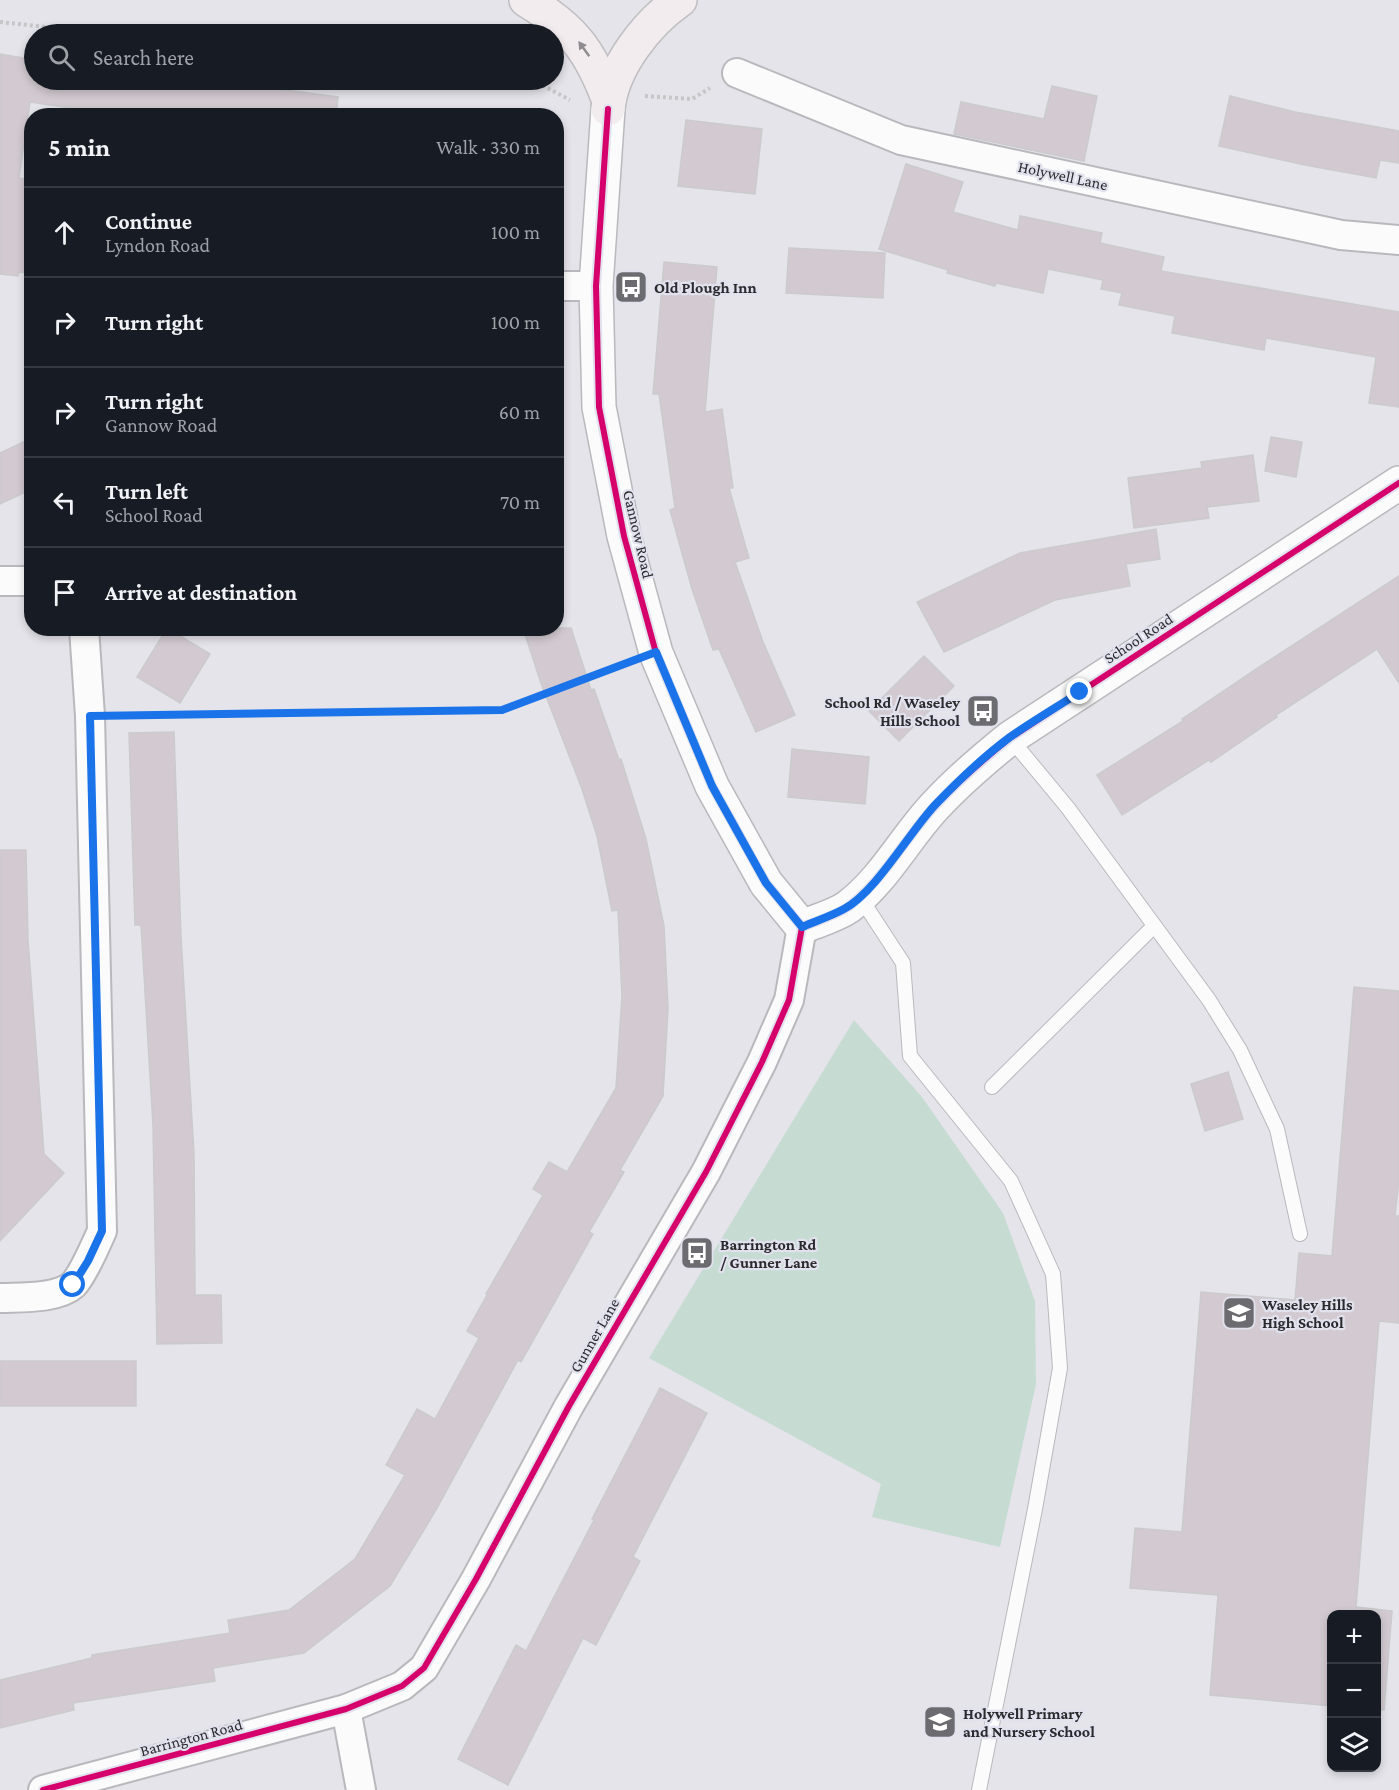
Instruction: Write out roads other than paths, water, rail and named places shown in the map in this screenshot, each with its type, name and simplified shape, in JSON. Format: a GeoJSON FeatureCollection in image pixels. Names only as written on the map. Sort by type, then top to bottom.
{"type":"FeatureCollection","features":[{"type":"Feature","properties":{"kind":"highway"},"geometry":{"type":"LineString","coordinates":[[526,0],[562,24]]}},
{"type":"Feature","properties":{"kind":"highway"},"geometry":{"type":"LineString","coordinates":[[608,105],[618,75],[642,35],[658,17],[680,0]]}},
{"type":"Feature","properties":{"kind":"highway"},"geometry":{"type":"LineString","coordinates":[[564,26],[586,51],[599,74],[608,105]]}},
{"type":"Feature","properties":{"kind":"street","name":"Holywell Lane"},"geometry":{"type":"LineString","coordinates":[[737,73],[902,140],[1341,235],[1399,240]]}},
{"type":"Feature","properties":{"kind":"street","name":"Gannow Road"},"geometry":{"type":"LineString","coordinates":[[608,105],[596,286],[599,407],[624,536],[656,652],[712,786],[766,883],[802,927]]}},
{"type":"Feature","properties":{"kind":"street"},"geometry":{"type":"LineString","coordinates":[[564,286],[596,286]]}},
{"type":"Feature","properties":{"kind":"street","name":"School Road"},"geometry":{"type":"LineString","coordinates":[[802,927],[846,908],[860,897],[878,878],[909,835],[934,806],[972,769],[1010,738],[1399,483]]}},
{"type":"Feature","properties":{"kind":"street"},"geometry":{"type":"LineString","coordinates":[[0,581],[24,580]]}},
{"type":"Feature","properties":{"kind":"street"},"geometry":{"type":"LineString","coordinates":[[0,1298],[52,1295],[73,1285],[88,1261],[102,1231],[90,716],[85,636]]}},
{"type":"Feature","properties":{"kind":"street","name":"Gunner Lane"},"geometry":{"type":"LineString","coordinates":[[346,1709],[402,1686],[424,1668],[476,1579],[569,1406],[706,1172],[762,1062],[789,1000],[802,927]]}},
{"type":"Feature","properties":{"kind":"street"},"geometry":{"type":"LineString","coordinates":[[346,1709],[361,1790]]}},
{"type":"Feature","properties":{"kind":"street","name":"Barrington Road"},"geometry":{"type":"LineString","coordinates":[[43,1790],[346,1709]]}},
{"type":"Feature","properties":{"kind":"lane"},"geometry":{"type":"LineString","coordinates":[[1010,738],[1068,808],[1153,927],[1209,1000],[1245,1060],[1277,1129],[1299,1234]]}},
{"type":"Feature","properties":{"kind":"lane"},"geometry":{"type":"LineString","coordinates":[[860,897],[903,963],[910,1056],[1011,1181],[1053,1274],[1060,1368],[1035,1509],[979,1790]]}},
{"type":"Feature","properties":{"kind":"lane"},"geometry":{"type":"LineString","coordinates":[[992,1087],[1153,927]]}},
{"type":"Feature","properties":{"kind":"place","name":"Old Plough Inn"},"geometry":{"type":"Point","coordinates":[631,287]}},
{"type":"Feature","properties":{"kind":"place","name":"School Rd / Waseley Hills School"},"geometry":{"type":"Point","coordinates":[983,711]}},
{"type":"Feature","properties":{"kind":"place","name":"Barrington Rd / Gunner Lane"},"geometry":{"type":"Point","coordinates":[697,1253]}},
{"type":"Feature","properties":{"kind":"place","name":"Waseley Hills High School"},"geometry":{"type":"Point","coordinates":[1239,1313]}},
{"type":"Feature","properties":{"kind":"place","name":"Holywell Primary and Nursery School"},"geometry":{"type":"Point","coordinates":[940,1722]}}]}
